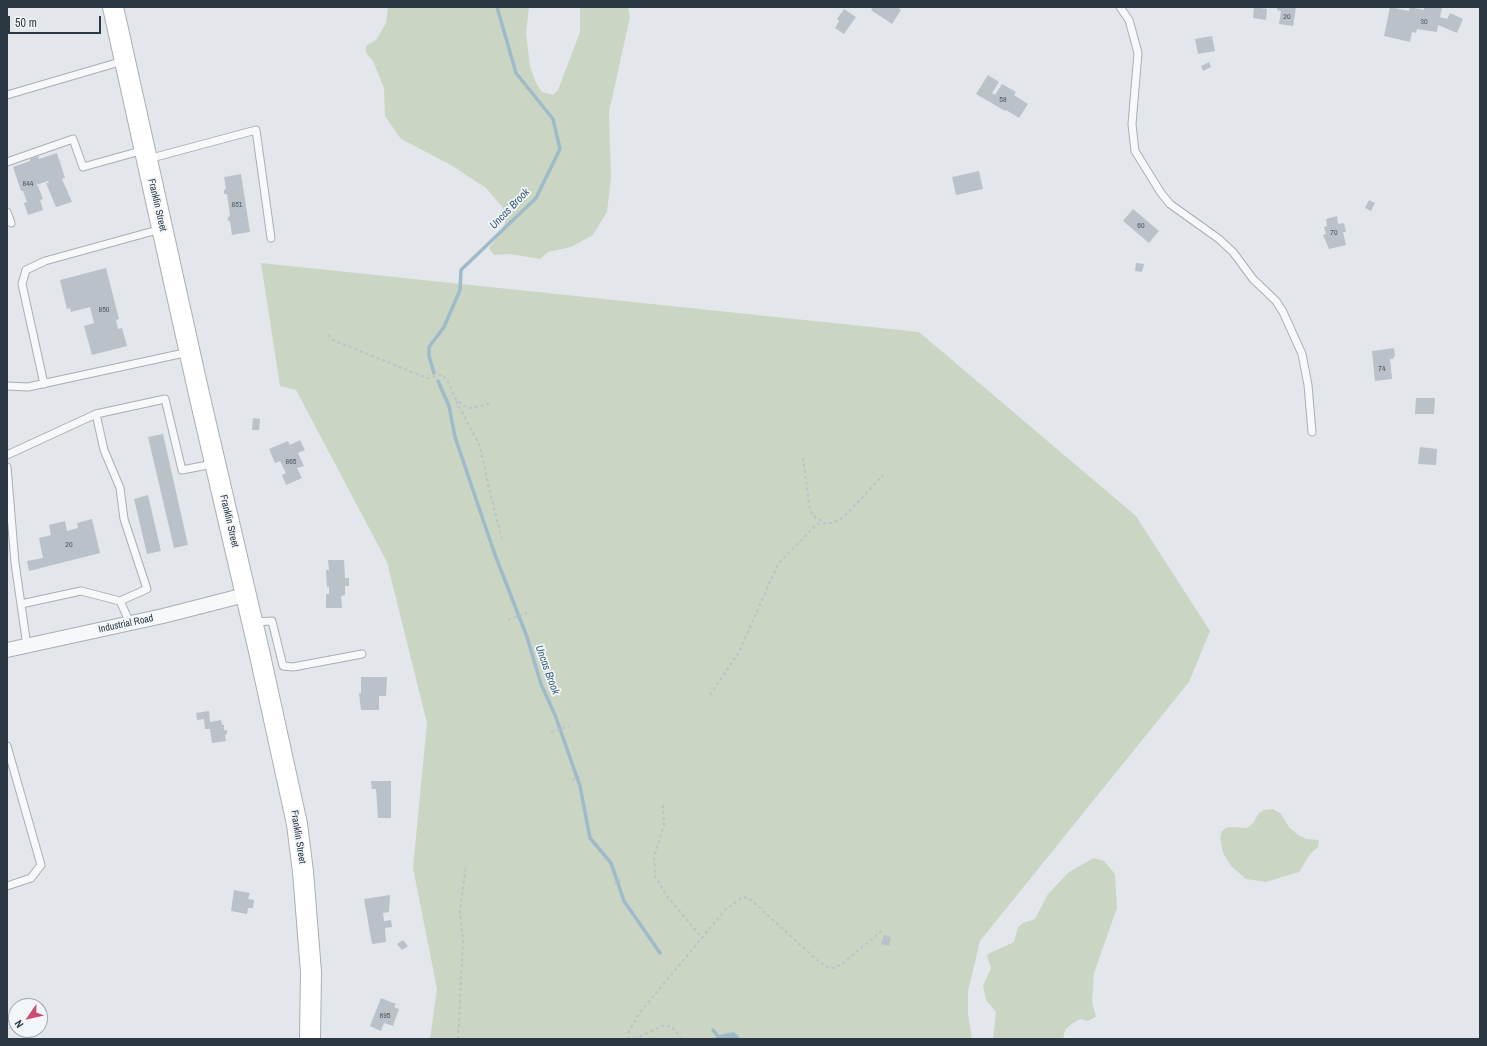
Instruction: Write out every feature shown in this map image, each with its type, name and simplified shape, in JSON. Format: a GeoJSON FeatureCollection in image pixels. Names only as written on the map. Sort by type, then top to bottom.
{"type":"FeatureCollection","features":[{"type":"Feature","properties":{"kind":"main road","name":"Franklin Street"},"geometry":{"type":"LineString","coordinates":[[113,7],[145,155],[296,820],[304,872],[311,972],[310,1039]]}},
{"type":"Feature","properties":{"kind":"street","name":"Industrial Road"},"geometry":{"type":"LineString","coordinates":[[7,650],[130,623],[245,595]]}},
{"type":"Feature","properties":{"kind":"lane"},"geometry":{"type":"LineString","coordinates":[[1120,7],[1129,20],[1138,53],[1132,124],[1135,151],[1161,193],[1182,214],[1219,239],[1233,252],[1253,279],[1276,301],[1284,312],[1302,354],[1308,385],[1312,432]]}},
{"type":"Feature","properties":{"kind":"lane"},"geometry":{"type":"LineString","coordinates":[[7,94],[125,60]]}},
{"type":"Feature","properties":{"kind":"lane"},"geometry":{"type":"LineString","coordinates":[[7,162],[73,139],[83,167],[145,155],[256,130],[271,238]]}},
{"type":"Feature","properties":{"kind":"lane"},"geometry":{"type":"LineString","coordinates":[[7,212],[11,223]]}},
{"type":"Feature","properties":{"kind":"lane"},"geometry":{"type":"LineString","coordinates":[[44,384],[22,284],[26,270],[45,261],[162,229]]}},
{"type":"Feature","properties":{"kind":"lane"},"geometry":{"type":"LineString","coordinates":[[7,386],[28,387],[44,384],[190,351]]}},
{"type":"Feature","properties":{"kind":"lane"},"geometry":{"type":"LineString","coordinates":[[7,455],[96,414],[165,399],[182,470],[215,464]]}},
{"type":"Feature","properties":{"kind":"lane"},"geometry":{"type":"LineString","coordinates":[[21,604],[81,591],[120,601],[147,589],[124,519],[120,488],[104,450],[96,414]]}},
{"type":"Feature","properties":{"kind":"lane"},"geometry":{"type":"LineString","coordinates":[[7,468],[15,563],[27,646]]}},
{"type":"Feature","properties":{"kind":"lane"},"geometry":{"type":"LineString","coordinates":[[120,601],[130,623]]}},
{"type":"Feature","properties":{"kind":"lane"},"geometry":{"type":"LineString","coordinates":[[252,622],[272,621],[283,666],[293,667],[362,654]]}},
{"type":"Feature","properties":{"kind":"lane"},"geometry":{"type":"LineString","coordinates":[[7,746],[41,865],[31,878],[7,886]]}},
{"type":"Feature","properties":{"kind":"path"},"geometry":{"type":"LineString","coordinates":[[328,335],[333,340],[431,378],[440,375],[445,376],[482,451],[488,485],[502,539]]}},
{"type":"Feature","properties":{"kind":"path"},"geometry":{"type":"LineString","coordinates":[[456,400],[470,408],[489,404]]}},
{"type":"Feature","properties":{"kind":"path"},"geometry":{"type":"LineString","coordinates":[[803,458],[810,511],[816,518],[825,523]]}},
{"type":"Feature","properties":{"kind":"path"},"geometry":{"type":"LineString","coordinates":[[710,695],[739,652],[778,564],[817,524],[832,523],[844,517],[882,475]]}},
{"type":"Feature","properties":{"kind":"path"},"geometry":{"type":"LineString","coordinates":[[508,620],[527,613]]}},
{"type":"Feature","properties":{"kind":"path"},"geometry":{"type":"LineString","coordinates":[[551,732],[570,726]]}},
{"type":"Feature","properties":{"kind":"path"},"geometry":{"type":"LineString","coordinates":[[573,780],[580,776]]}},
{"type":"Feature","properties":{"kind":"path"},"geometry":{"type":"LineString","coordinates":[[663,804],[664,825],[654,856],[655,876],[666,895],[702,938]]}},
{"type":"Feature","properties":{"kind":"path"},"geometry":{"type":"LineString","coordinates":[[458,1039],[463,941],[460,912],[466,865]]}},
{"type":"Feature","properties":{"kind":"path"},"geometry":{"type":"LineString","coordinates":[[614,884],[621,880]]}},
{"type":"Feature","properties":{"kind":"path"},"geometry":{"type":"LineString","coordinates":[[628,1039],[629,1031],[641,1012],[726,909],[742,897],[750,898],[820,962],[829,968],[834,968],[843,963],[884,928]]}},
{"type":"Feature","properties":{"kind":"path"},"geometry":{"type":"LineString","coordinates":[[634,1039],[662,1026],[671,1026],[676,1030],[681,1039]]}},
{"type":"Feature","properties":{"kind":"green space"},"geometry":{"type":"Polygon","coordinates":[[[388,7],[529,7],[526,33],[530,66],[536,83],[542,92],[553,95],[558,90],[580,32],[580,7],[628,7],[630,17],[609,112],[611,178],[607,212],[593,235],[571,247],[548,252],[540,259],[510,254],[494,255],[489,248],[499,235],[505,223],[503,208],[486,188],[451,165],[401,139],[385,116],[384,88],[373,61],[366,53],[366,46],[376,40],[386,23],[388,7]]]}},
{"type":"Feature","properties":{"kind":"green space"},"geometry":{"type":"Polygon","coordinates":[[[261,263],[919,332],[1136,516],[1210,631],[1189,682],[980,941],[968,991],[968,1014],[972,1039],[430,1039],[437,989],[413,868],[427,723],[387,562],[296,390],[280,386],[261,263]]]}},
{"type":"Feature","properties":{"kind":"green space"},"geometry":{"type":"Polygon","coordinates":[[[1273,809],[1281,814],[1289,827],[1298,835],[1307,839],[1319,840],[1318,847],[1310,854],[1299,872],[1266,882],[1246,879],[1231,866],[1223,853],[1220,838],[1222,831],[1228,827],[1247,828],[1254,822],[1258,814],[1264,810],[1273,809]]]}},
{"type":"Feature","properties":{"kind":"green space"},"geometry":{"type":"Polygon","coordinates":[[[1094,858],[1104,861],[1115,874],[1117,908],[1094,973],[1092,1002],[1096,1017],[1088,1021],[1080,1019],[1070,1025],[1065,1030],[1063,1039],[993,1039],[996,1012],[986,1000],[983,986],[991,968],[987,956],[988,954],[1014,942],[1018,927],[1023,923],[1035,919],[1048,894],[1069,872],[1094,858]]]}},
{"type":"Feature","properties":{"kind":"water"},"geometry":{"type":"Polygon","coordinates":[[[734,1032],[741,1039],[714,1039],[719,1035],[734,1032]]]}},
{"type":"Feature","properties":{"kind":"building"},"geometry":{"type":"Polygon","coordinates":[[[873,7],[897,7],[901,10],[892,24],[871,10],[873,7]]]}},
{"type":"Feature","properties":{"kind":"building"},"geometry":{"type":"Polygon","coordinates":[[[1254,7],[1267,9],[1266,20],[1253,18],[1254,7]]]}},
{"type":"Feature","properties":{"kind":"building"},"geometry":{"type":"Polygon","coordinates":[[[1277,7],[1296,7],[1293,26],[1279,24],[1281,11],[1277,10],[1277,7]]]}},
{"type":"Feature","properties":{"kind":"building"},"geometry":{"type":"Polygon","coordinates":[[[1390,7],[1409,11],[1410,7],[1424,10],[1424,7],[1442,8],[1440,17],[1447,19],[1450,13],[1463,19],[1457,33],[1438,25],[1437,32],[1417,29],[1416,33],[1412,32],[1410,42],[1384,36],[1390,7]]]}},
{"type":"Feature","properties":{"kind":"building"},"geometry":{"type":"Polygon","coordinates":[[[844,9],[856,17],[844,34],[835,28],[839,21],[837,19],[844,9]]]}},
{"type":"Feature","properties":{"kind":"building"},"geometry":{"type":"Polygon","coordinates":[[[1212,36],[1215,51],[1198,54],[1195,39],[1212,36]]]}},
{"type":"Feature","properties":{"kind":"building"},"geometry":{"type":"Polygon","coordinates":[[[1209,62],[1211,67],[1203,71],[1201,66],[1209,62]]]}},
{"type":"Feature","properties":{"kind":"building"},"geometry":{"type":"Polygon","coordinates":[[[988,75],[999,82],[992,93],[995,95],[1002,84],[1016,92],[1014,95],[1028,104],[1019,118],[976,94],[988,75]]]}},
{"type":"Feature","properties":{"kind":"building"},"geometry":{"type":"Polygon","coordinates":[[[57,153],[65,178],[62,179],[72,202],[56,207],[46,183],[49,183],[48,181],[36,185],[38,186],[43,199],[40,200],[43,210],[28,215],[24,203],[27,202],[23,191],[21,191],[13,167],[30,161],[30,159],[38,156],[39,159],[57,153]]]}},
{"type":"Feature","properties":{"kind":"building"},"geometry":{"type":"Polygon","coordinates":[[[979,171],[983,189],[956,195],[952,177],[979,171]]]}},
{"type":"Feature","properties":{"kind":"building"},"geometry":{"type":"Polygon","coordinates":[[[241,174],[250,232],[232,235],[230,221],[228,221],[228,217],[230,216],[227,194],[224,194],[224,190],[226,189],[224,177],[241,174]]]}},
{"type":"Feature","properties":{"kind":"building"},"geometry":{"type":"Polygon","coordinates":[[[1369,200],[1375,203],[1371,211],[1365,208],[1369,200]]]}},
{"type":"Feature","properties":{"kind":"building"},"geometry":{"type":"Polygon","coordinates":[[[1133,209],[1159,231],[1149,243],[1123,221],[1133,209]]]}},
{"type":"Feature","properties":{"kind":"building"},"geometry":{"type":"Polygon","coordinates":[[[1337,216],[1338,224],[1344,223],[1346,232],[1343,232],[1346,245],[1329,249],[1323,235],[1326,234],[1324,227],[1327,226],[1326,219],[1337,216]]]}},
{"type":"Feature","properties":{"kind":"building"},"geometry":{"type":"Polygon","coordinates":[[[1136,263],[1144,264],[1142,272],[1135,271],[1136,263]]]}},
{"type":"Feature","properties":{"kind":"building"},"geometry":{"type":"Polygon","coordinates":[[[106,268],[119,319],[116,320],[118,329],[122,328],[127,346],[92,355],[84,326],[94,323],[90,307],[71,312],[70,308],[67,309],[60,280],[106,268]]]}},
{"type":"Feature","properties":{"kind":"building"},"geometry":{"type":"Polygon","coordinates":[[[1394,348],[1395,355],[1393,359],[1390,359],[1392,379],[1375,381],[1372,351],[1394,348]]]}},
{"type":"Feature","properties":{"kind":"building"},"geometry":{"type":"Polygon","coordinates":[[[1416,398],[1435,398],[1434,414],[1415,414],[1416,398]]]}},
{"type":"Feature","properties":{"kind":"building"},"geometry":{"type":"Polygon","coordinates":[[[253,418],[260,419],[259,430],[252,430],[253,418]]]}},
{"type":"Feature","properties":{"kind":"building"},"geometry":{"type":"Polygon","coordinates":[[[163,434],[188,545],[174,548],[148,437],[163,434]]]}},
{"type":"Feature","properties":{"kind":"building"},"geometry":{"type":"Polygon","coordinates":[[[300,440],[305,450],[298,453],[304,466],[297,468],[302,478],[286,485],[282,475],[286,473],[280,461],[275,463],[269,449],[288,441],[290,445],[300,440]]]}},
{"type":"Feature","properties":{"kind":"building"},"geometry":{"type":"Polygon","coordinates":[[[1420,447],[1437,449],[1436,465],[1418,464],[1420,447]]]}},
{"type":"Feature","properties":{"kind":"building"},"geometry":{"type":"Polygon","coordinates":[[[148,495],[161,551],[147,554],[134,499],[148,495]]]}},
{"type":"Feature","properties":{"kind":"building"},"geometry":{"type":"Polygon","coordinates":[[[92,519],[100,553],[29,571],[27,561],[43,558],[39,538],[51,535],[49,525],[65,521],[67,531],[78,528],[77,523],[92,519]]]}},
{"type":"Feature","properties":{"kind":"building"},"geometry":{"type":"Polygon","coordinates":[[[328,560],[344,560],[345,578],[349,578],[349,586],[345,586],[345,595],[341,596],[342,608],[326,608],[326,594],[329,594],[326,570],[329,570],[328,560]]]}},
{"type":"Feature","properties":{"kind":"building"},"geometry":{"type":"Polygon","coordinates":[[[361,677],[387,677],[386,696],[379,696],[379,710],[361,710],[359,693],[361,693],[361,677]]]}},
{"type":"Feature","properties":{"kind":"building"},"geometry":{"type":"Polygon","coordinates":[[[209,711],[210,722],[221,720],[222,725],[224,725],[224,730],[227,730],[227,734],[225,735],[226,741],[212,743],[210,729],[205,729],[204,719],[197,720],[196,713],[209,711]]]}},
{"type":"Feature","properties":{"kind":"building"},"geometry":{"type":"Polygon","coordinates":[[[371,781],[391,781],[391,818],[378,818],[376,789],[372,789],[371,781]]]}},
{"type":"Feature","properties":{"kind":"building"},"geometry":{"type":"Polygon","coordinates":[[[234,890],[250,893],[248,899],[254,900],[253,908],[248,908],[247,914],[231,911],[234,890]]]}},
{"type":"Feature","properties":{"kind":"building"},"geometry":{"type":"Polygon","coordinates":[[[390,895],[389,912],[383,913],[384,921],[391,920],[392,927],[385,928],[386,942],[372,944],[364,899],[390,895]]]}},
{"type":"Feature","properties":{"kind":"building"},"geometry":{"type":"Polygon","coordinates":[[[884,935],[891,937],[889,946],[881,944],[884,935]]]}},
{"type":"Feature","properties":{"kind":"building"},"geometry":{"type":"Polygon","coordinates":[[[403,940],[408,946],[402,950],[397,944],[403,940]]]}},
{"type":"Feature","properties":{"kind":"building"},"geometry":{"type":"Polygon","coordinates":[[[381,998],[396,1004],[394,1007],[399,1009],[393,1026],[384,1023],[381,1031],[370,1026],[381,998]]]}},
{"type":"Feature","properties":{"kind":"waterway","name":"Uncas Brook"},"geometry":{"type":"LineString","coordinates":[[434,373],[429,356],[429,347],[444,327],[460,290],[461,270],[536,198],[560,149],[553,119],[516,73],[497,7]]}},
{"type":"Feature","properties":{"kind":"waterway","name":"Uncas Brook"},"geometry":{"type":"LineString","coordinates":[[438,381],[449,406],[455,437],[494,552],[527,637],[541,684],[555,715],[580,786],[590,838],[611,863],[624,901],[660,953]]}},
{"type":"Feature","properties":{"kind":"waterway","name":"Uncas Brook"},"geometry":{"type":"LineString","coordinates":[[713,1030],[720,1039]]}}]}
